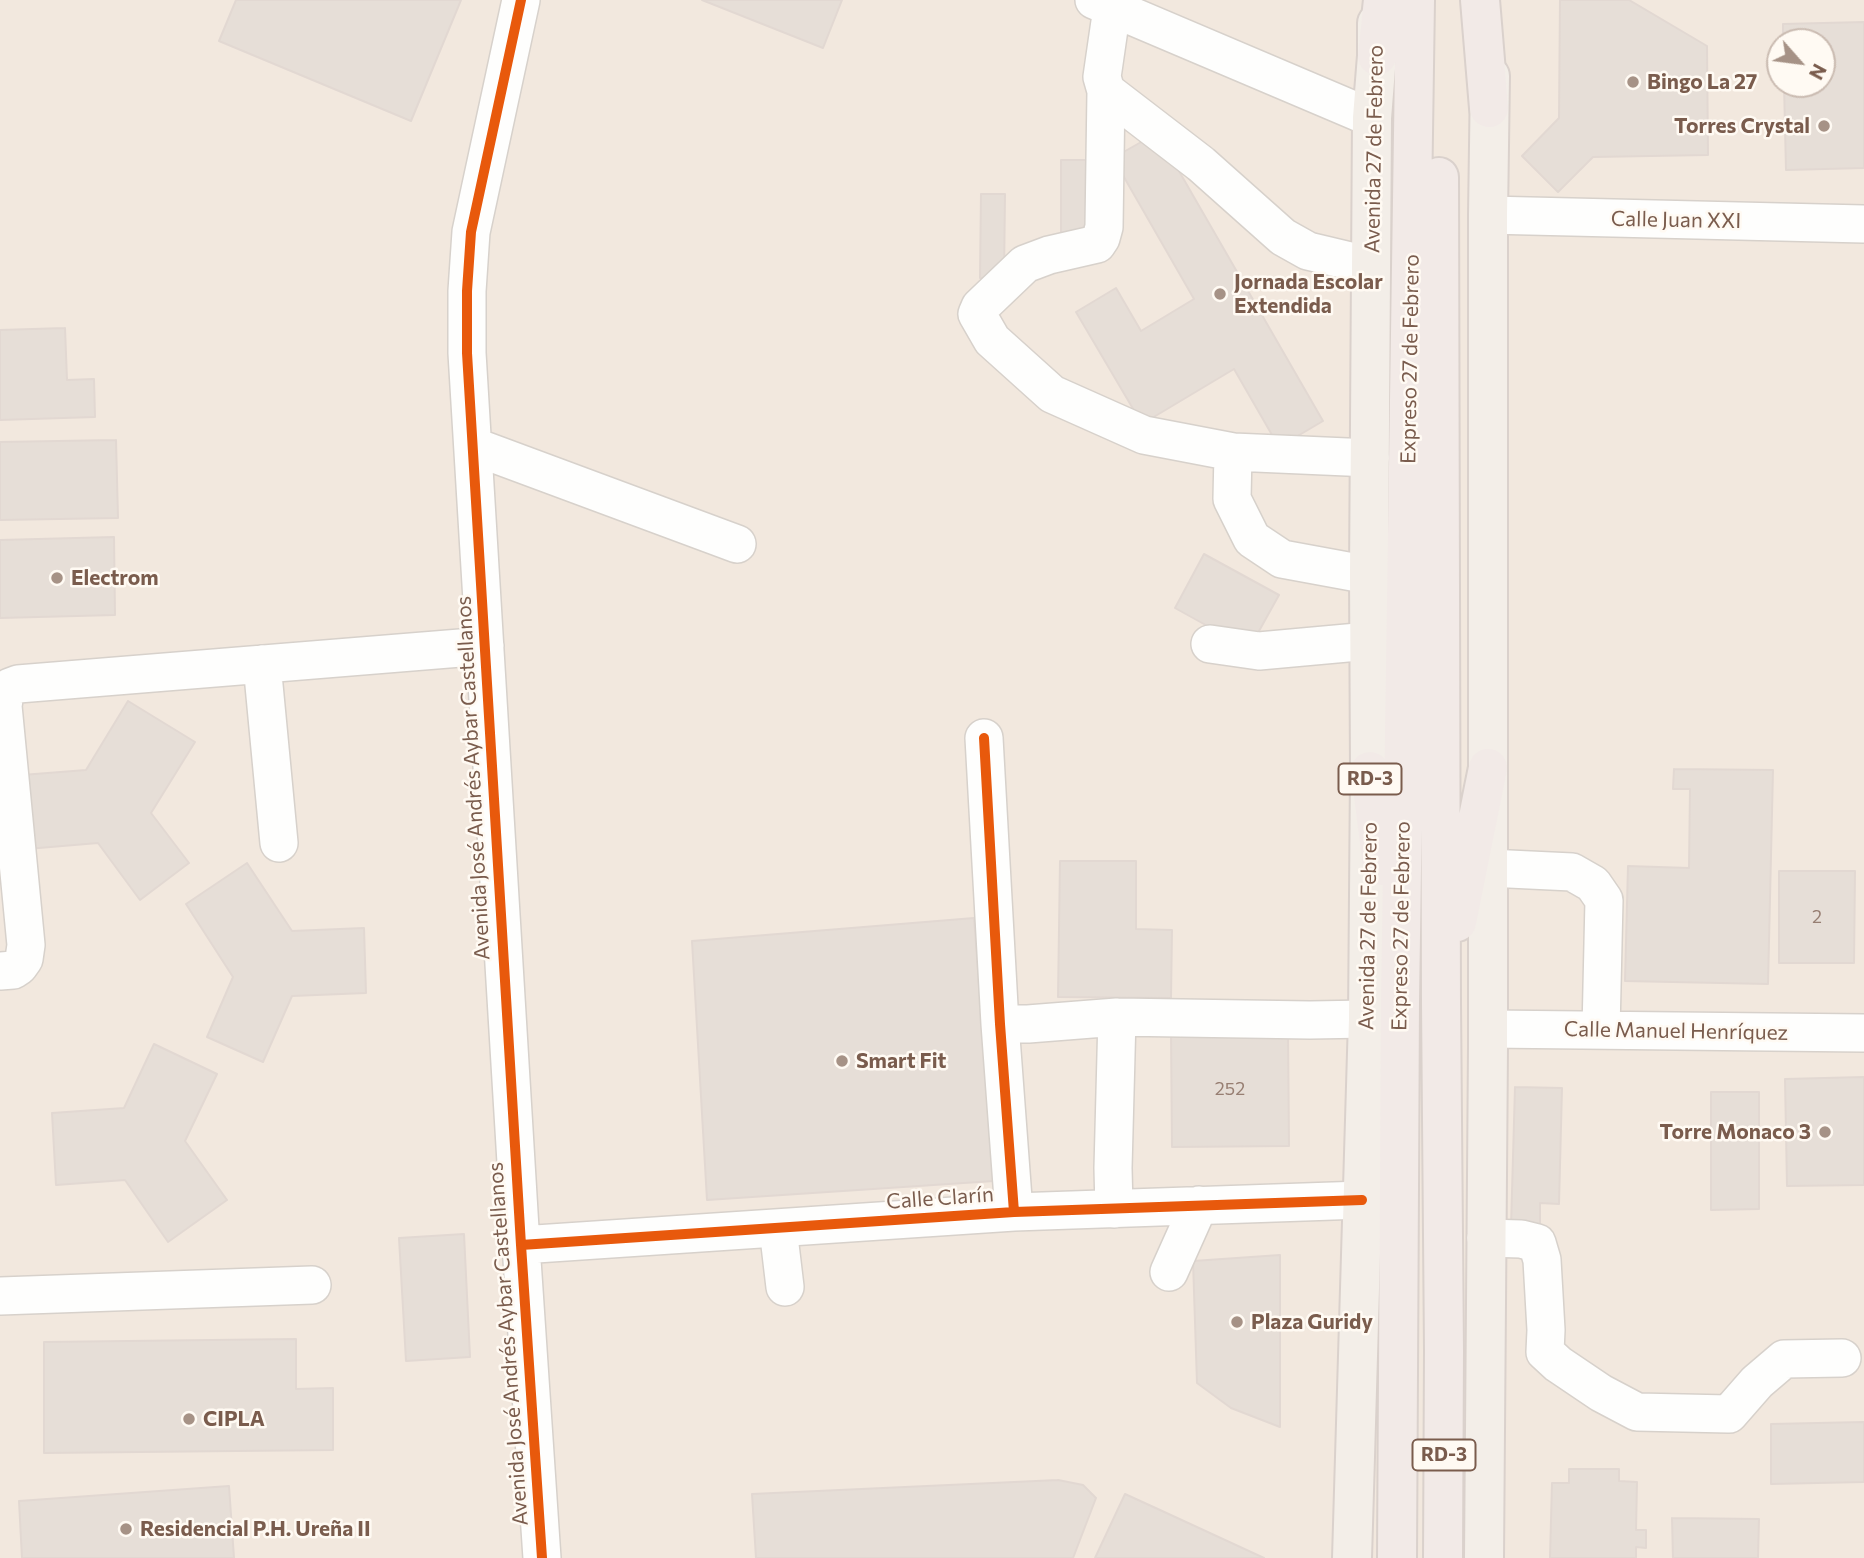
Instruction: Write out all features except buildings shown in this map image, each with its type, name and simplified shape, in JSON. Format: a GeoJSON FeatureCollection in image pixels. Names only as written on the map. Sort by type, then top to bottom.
{"type":"FeatureCollection","features":[{"type":"Feature","properties":{"kind":"highway"},"geometry":{"type":"LineString","coordinates":[[1377,56],[1383,0]]}},
{"type":"Feature","properties":{"kind":"highway","name":"Expreso 27 de Febrero"},"geometry":{"type":"LineString","coordinates":[[1398,1558],[1384,1011],[1415,0]]}},
{"type":"Feature","properties":{"kind":"highway","name":"Expreso 27 de Febrero"},"geometry":{"type":"LineString","coordinates":[[1441,0],[1438,74],[1443,1558]]}},
{"type":"Feature","properties":{"kind":"highway"},"geometry":{"type":"LineString","coordinates":[[1480,0],[1489,108]]}},
{"type":"Feature","properties":{"kind":"highway"},"geometry":{"type":"LineString","coordinates":[[1441,1003],[1488,768]]}},
{"type":"Feature","properties":{"kind":"highway"},"geometry":{"type":"LineString","coordinates":[[1370,771],[1384,1011]]}},
{"type":"Feature","properties":{"kind":"main road","name":"Avenida 27 de Febrero"},"geometry":{"type":"LineString","coordinates":[[1370,771],[1372,118],[1377,56],[1376,0]]}},
{"type":"Feature","properties":{"kind":"main road","name":"RD-3"},"geometry":{"type":"LineString","coordinates":[[1484,1558],[1490,0]]}},
{"type":"Feature","properties":{"kind":"main road","name":"Avenida 27 de Febrero"},"geometry":{"type":"LineString","coordinates":[[1352,1558],[1362,1200],[1384,1011]]}},
{"type":"Feature","properties":{"kind":"street","name":"Avenida José Andrés Aybar Castellanos"},"geometry":{"type":"LineString","coordinates":[[521,0],[471,232],[467,316],[520,1245],[542,1558]]}},
{"type":"Feature","properties":{"kind":"street"},"geometry":{"type":"LineString","coordinates":[[1370,458],[1233,452],[1144,435],[1052,394],[992,340],[977,314],[980,307],[1025,264],[1049,255],[1097,244],[1101,238],[1104,227],[1103,4],[1372,118]]}},
{"type":"Feature","properties":{"kind":"street"},"geometry":{"type":"LineString","coordinates":[[1105,91],[1201,164],[1283,237],[1308,251],[1371,266]]}},
{"type":"Feature","properties":{"kind":"street","name":"Calle Juan XXI"},"geometry":{"type":"LineString","coordinates":[[1488,215],[1864,224]]}},
{"type":"Feature","properties":{"kind":"street"},"geometry":{"type":"LineString","coordinates":[[473,446],[737,544]]}},
{"type":"Feature","properties":{"kind":"street"},"geometry":{"type":"LineString","coordinates":[[1233,452],[1232,499],[1252,539],[1282,559],[1369,575]]}},
{"type":"Feature","properties":{"kind":"street"},"geometry":{"type":"LineString","coordinates":[[1210,644],[1259,651],[1369,641]]}},
{"type":"Feature","properties":{"kind":"street"},"geometry":{"type":"LineString","coordinates":[[0,971],[13,970],[19,966],[24,959],[26,945],[3,706],[5,693],[10,687],[18,684],[485,646]]}},
{"type":"Feature","properties":{"kind":"street"},"geometry":{"type":"LineString","coordinates":[[262,664],[279,843]]}},
{"type":"Feature","properties":{"kind":"street"},"geometry":{"type":"LineString","coordinates":[[985,738],[1000,1024],[1014,1212]]}},
{"type":"Feature","properties":{"kind":"street"},"geometry":{"type":"LineString","coordinates":[[1488,868],[1572,872],[1593,884],[1604,900],[1601,1030]]}},
{"type":"Feature","properties":{"kind":"street"},"geometry":{"type":"LineString","coordinates":[[1000,1024],[1117,1017],[1310,1020],[1384,1011]]}},
{"type":"Feature","properties":{"kind":"street"},"geometry":{"type":"LineString","coordinates":[[1114,1209],[1117,1017]]}},
{"type":"Feature","properties":{"kind":"street","name":"Calle Manuel Henríquez"},"geometry":{"type":"LineString","coordinates":[[1488,1029],[1864,1033]]}},
{"type":"Feature","properties":{"kind":"street","name":"Calle Clarín"},"geometry":{"type":"LineString","coordinates":[[520,1245],[1014,1212],[1362,1200]]}},
{"type":"Feature","properties":{"kind":"street"},"geometry":{"type":"LineString","coordinates":[[1169,1272],[1199,1205]]}},
{"type":"Feature","properties":{"kind":"street"},"geometry":{"type":"LineString","coordinates":[[778,1228],[785,1287]]}},
{"type":"Feature","properties":{"kind":"street"},"geometry":{"type":"LineString","coordinates":[[1486,1238],[1521,1239],[1537,1243],[1542,1260],[1545,1352],[1601,1393],[1636,1412],[1730,1413],[1757,1382],[1783,1359],[1842,1358]]}},
{"type":"Feature","properties":{"kind":"street"},"geometry":{"type":"LineString","coordinates":[[0,1296],[312,1285]]}},
{"type":"Feature","properties":{"kind":"shaded area"},"geometry":{"type":"Polygon","coordinates":[[[0,0],[1864,0],[1864,1558],[0,1558],[0,0]]]}},
{"type":"Feature","properties":{"kind":"cycle path"},"geometry":{"type":"LineString","coordinates":[[521,0],[471,232],[467,353],[542,1558]]}},
{"type":"Feature","properties":{"kind":"cycle path"},"geometry":{"type":"LineString","coordinates":[[984,738],[1014,1212]]}},
{"type":"Feature","properties":{"kind":"cycle path"},"geometry":{"type":"LineString","coordinates":[[521,1245],[1014,1212],[1362,1200]]}},
{"type":"Feature","properties":{"kind":"place","name":"Bingo La 27"},"geometry":{"type":"Point","coordinates":[1633,82]}},
{"type":"Feature","properties":{"kind":"place","name":"Torres Crystal"},"geometry":{"type":"Point","coordinates":[1824,126]}},
{"type":"Feature","properties":{"kind":"place","name":"Jornada Escolar Extendida"},"geometry":{"type":"Point","coordinates":[1220,294]}},
{"type":"Feature","properties":{"kind":"place","name":"Electrom"},"geometry":{"type":"Point","coordinates":[57,578]}},
{"type":"Feature","properties":{"kind":"place","name":"Smart Fit"},"geometry":{"type":"Point","coordinates":[842,1061]}},
{"type":"Feature","properties":{"kind":"place","name":"Torre Monaco 3"},"geometry":{"type":"Point","coordinates":[1825,1132]}},
{"type":"Feature","properties":{"kind":"place","name":"Plaza Guridy"},"geometry":{"type":"Point","coordinates":[1237,1322]}},
{"type":"Feature","properties":{"kind":"place","name":"CIPLA"},"geometry":{"type":"Point","coordinates":[189,1419]}},
{"type":"Feature","properties":{"kind":"place","name":"Residencial P.H. Ureña II"},"geometry":{"type":"Point","coordinates":[126,1529]}}]}
